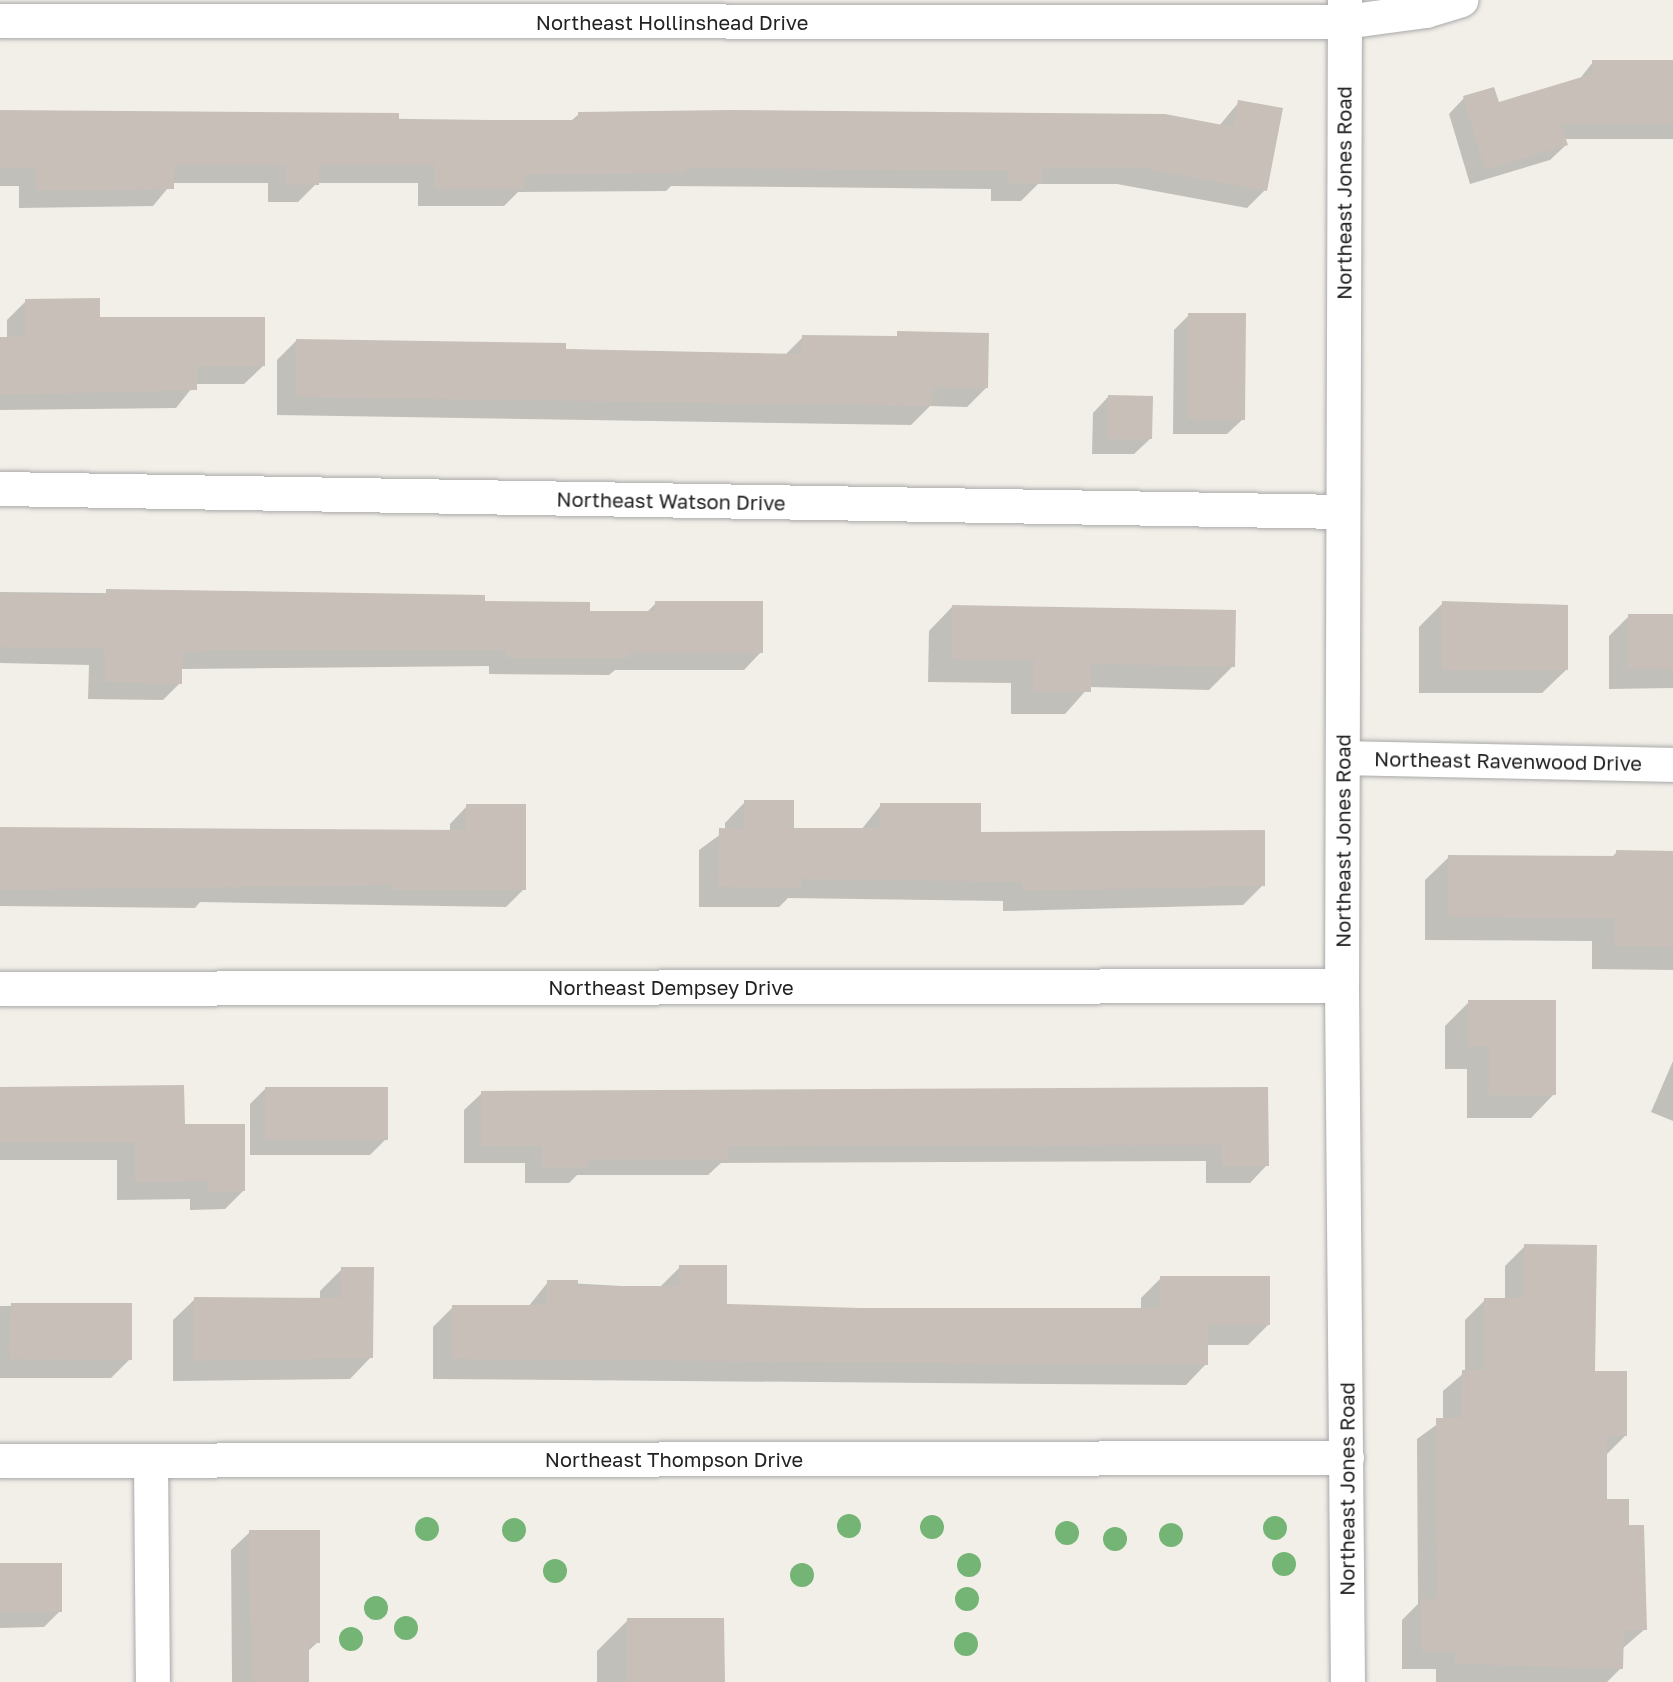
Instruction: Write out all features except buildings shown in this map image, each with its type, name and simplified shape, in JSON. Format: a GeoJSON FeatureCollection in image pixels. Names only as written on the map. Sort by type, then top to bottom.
{"type":"FeatureCollection","features":[{"type":"Feature","properties":{"kind":"street","name":"Northeast Hollinshead Drive"},"geometry":{"type":"LineString","coordinates":[[0,21],[1426,11],[1461,0]]}},
{"type":"Feature","properties":{"kind":"street","name":"Northeast Jones Road"},"geometry":{"type":"LineString","coordinates":[[1345,11],[1342,986],[1348,1682]]}},
{"type":"Feature","properties":{"kind":"street","name":"Northeast Watson Drive"},"geometry":{"type":"LineString","coordinates":[[0,489],[1343,512]]}},
{"type":"Feature","properties":{"kind":"street","name":"Northeast Ravenwood Drive"},"geometry":{"type":"LineString","coordinates":[[1344,758],[1673,765]]}},
{"type":"Feature","properties":{"kind":"street","name":"Northeast Dempsey Drive"},"geometry":{"type":"LineString","coordinates":[[0,989],[1342,986]]}},
{"type":"Feature","properties":{"kind":"street","name":"Northeast Thompson Drive"},"geometry":{"type":"LineString","coordinates":[[0,1461],[1347,1458]]}},
{"type":"Feature","properties":{"kind":"street"},"geometry":{"type":"LineString","coordinates":[[151,1462],[153,1682]]}}]}
